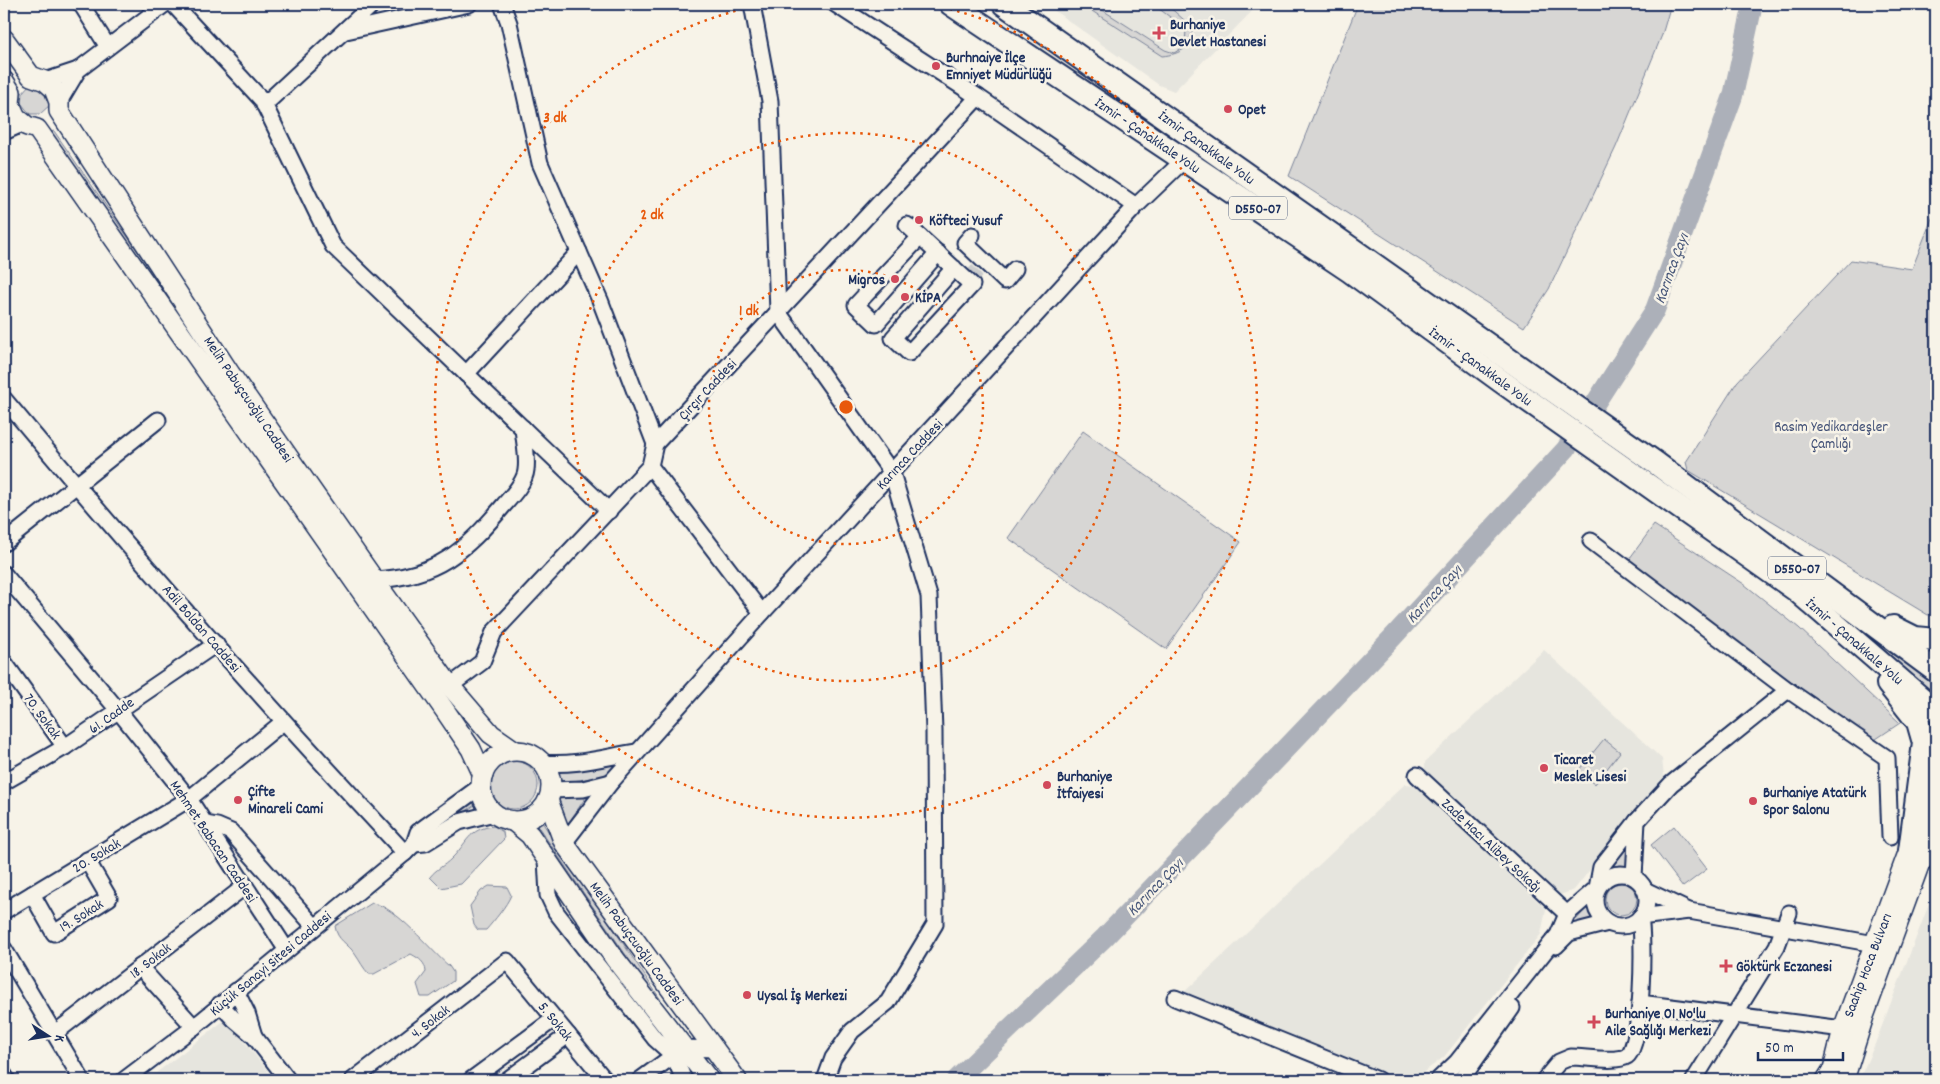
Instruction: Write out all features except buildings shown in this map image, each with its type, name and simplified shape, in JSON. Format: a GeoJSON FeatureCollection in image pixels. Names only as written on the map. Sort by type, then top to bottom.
{"type":"FeatureCollection","features":[{"type":"Feature","properties":{"kind":"highway","name":"İzmir - Çanakkale Yolu"},"geometry":{"type":"LineString","coordinates":[[951,4],[1350,271],[1501,381],[1796,590],[1936,711]]}},
{"type":"Feature","properties":{"kind":"highway","name":"İzmir Çanakkale Yolu"},"geometry":{"type":"LineString","coordinates":[[1013,10],[1514,363]]}},
{"type":"Feature","properties":{"kind":"highway","name":"İzmir - Çanakkale Yolu"},"geometry":{"type":"LineString","coordinates":[[1514,363],[1657,464],[1936,671]]}},
{"type":"Feature","properties":{"kind":"highway"},"geometry":{"type":"LineString","coordinates":[[1841,600],[1915,638],[1936,640]]}},
{"type":"Feature","properties":{"kind":"highway"},"geometry":{"type":"LineString","coordinates":[[1852,639],[1910,709],[1918,722],[1924,743],[1923,854]]}},
{"type":"Feature","properties":{"kind":"highway"},"geometry":{"type":"LineString","coordinates":[[1923,854],[1932,825]]}},
{"type":"Feature","properties":{"kind":"main road","name":"Melih Pabuçcuoğlu Caddesi"},"geometry":{"type":"LineString","coordinates":[[4,39],[38,78],[54,89],[59,107],[229,372],[450,686],[491,734],[514,750]]}},
{"type":"Feature","properties":{"kind":"main road"},"geometry":{"type":"LineString","coordinates":[[7,98],[17,84],[38,78]]}},
{"type":"Feature","properties":{"kind":"main road","name":"Melih Pabuçcuoğlu Caddesi"},"geometry":{"type":"LineString","coordinates":[[7,98],[16,118],[30,126],[451,719],[471,749],[482,780]]}},
{"type":"Feature","properties":{"kind":"main road"},"geometry":{"type":"LineString","coordinates":[[30,126],[48,124],[59,107]]}},
{"type":"Feature","properties":{"kind":"main road"},"geometry":{"type":"LineString","coordinates":[[514,750],[530,753],[544,763],[550,779],[549,795],[540,811],[531,817],[512,821],[494,813],[483,798],[482,780],[488,764],[496,756],[514,750]]}},
{"type":"Feature","properties":{"kind":"main road"},"geometry":{"type":"LineString","coordinates":[[1932,825],[1936,777]]}},
{"type":"Feature","properties":{"kind":"main road","name":"Melih Pabuçcuoğlu Caddesi"},"geometry":{"type":"LineString","coordinates":[[549,795],[564,843],[737,1080]]}},
{"type":"Feature","properties":{"kind":"main road","name":"Melih Pabuçcuoğlu Caddesi"},"geometry":{"type":"LineString","coordinates":[[512,821],[530,835],[679,1052],[709,1080]]}},
{"type":"Feature","properties":{"kind":"main road","name":"Saahip Hoca Bulvarı"},"geometry":{"type":"LineString","coordinates":[[1826,1080],[1832,1069],[1843,1029],[1875,944],[1923,854]]}},
{"type":"Feature","properties":{"kind":"main road","name":"Saahip Hoca Bulvarı"},"geometry":{"type":"LineString","coordinates":[[1844,1080],[1864,1016],[1923,854]]}},
{"type":"Feature","properties":{"kind":"street"},"geometry":{"type":"LineString","coordinates":[[81,4],[108,47]]}},
{"type":"Feature","properties":{"kind":"street"},"geometry":{"type":"LineString","coordinates":[[59,107],[78,70],[165,4]]}},
{"type":"Feature","properties":{"kind":"street"},"geometry":{"type":"LineString","coordinates":[[172,4],[264,105],[333,246],[608,511]]}},
{"type":"Feature","properties":{"kind":"street"},"geometry":{"type":"LineString","coordinates":[[264,105],[373,4]]}},
{"type":"Feature","properties":{"kind":"street"},"geometry":{"type":"LineString","coordinates":[[345,31],[469,4]]}},
{"type":"Feature","properties":{"kind":"street"},"geometry":{"type":"LineString","coordinates":[[450,686],[482,662],[494,632],[650,466],[655,444],[579,252],[540,163],[509,23],[502,4]]}},
{"type":"Feature","properties":{"kind":"street"},"geometry":{"type":"LineString","coordinates":[[752,4],[770,101],[778,312],[892,473],[929,596],[934,731],[935,924],[888,1002],[852,1031],[833,1058],[825,1080]]}},
{"type":"Feature","properties":{"kind":"street"},"geometry":{"type":"LineString","coordinates":[[836,4],[978,97],[1136,206]]}},
{"type":"Feature","properties":{"kind":"street"},"geometry":{"type":"LineString","coordinates":[[38,78],[78,70]]}},
{"type":"Feature","properties":{"kind":"street","name":"Çırçır Caddesi"},"geometry":{"type":"LineString","coordinates":[[655,444],[978,97]]}},
{"type":"Feature","properties":{"kind":"street"},"geometry":{"type":"LineString","coordinates":[[4,132],[30,126]]}},
{"type":"Feature","properties":{"kind":"street","name":"Karınca Caddesi"},"geometry":{"type":"LineString","coordinates":[[564,843],[611,782],[762,613],[1136,206],[1185,159]]}},
{"type":"Feature","properties":{"kind":"street"},"geometry":{"type":"LineString","coordinates":[[907,225],[954,268],[972,285],[909,353],[856,305],[920,237]]}},
{"type":"Feature","properties":{"kind":"street"},"geometry":{"type":"LineString","coordinates":[[972,235],[965,243],[1005,280],[1015,269]]}},
{"type":"Feature","properties":{"kind":"street"},"geometry":{"type":"LineString","coordinates":[[466,374],[579,252]]}},
{"type":"Feature","properties":{"kind":"street"},"geometry":{"type":"LineString","coordinates":[[876,324],[938,254]]}},
{"type":"Feature","properties":{"kind":"street"},"geometry":{"type":"LineString","coordinates":[[893,338],[954,268]]}},
{"type":"Feature","properties":{"kind":"street","name":"Adil Boldan Caddesi"},"geometry":{"type":"LineString","coordinates":[[4,399],[76,486],[283,722],[409,848]]}},
{"type":"Feature","properties":{"kind":"street"},"geometry":{"type":"LineString","coordinates":[[4,543],[158,420]]}},
{"type":"Feature","properties":{"kind":"street"},"geometry":{"type":"LineString","coordinates":[[374,580],[400,579],[430,568],[448,561],[469,544],[516,491],[526,471],[522,428]]}},
{"type":"Feature","properties":{"kind":"street"},"geometry":{"type":"LineString","coordinates":[[650,466],[762,613]]}},
{"type":"Feature","properties":{"kind":"street"},"geometry":{"type":"LineString","coordinates":[[1592,541],[1788,690],[1887,758],[1890,837]]}},
{"type":"Feature","properties":{"kind":"street","name":"Mehmet Babacan Caddesi"},"geometry":{"type":"LineString","coordinates":[[4,574],[189,798],[244,887],[286,949]]}},
{"type":"Feature","properties":{"kind":"street","name":"61. Cadde"},"geometry":{"type":"LineString","coordinates":[[6,777],[66,747],[216,644]]}},
{"type":"Feature","properties":{"kind":"street","name":"70. Sokak"},"geometry":{"type":"LineString","coordinates":[[4,662],[66,747]]}},
{"type":"Feature","properties":{"kind":"street"},"geometry":{"type":"LineString","coordinates":[[1608,923],[1597,912],[1595,896],[1601,867],[1637,821],[1671,784],[1788,690]]}},
{"type":"Feature","properties":{"kind":"street","name":"20. Sokak"},"geometry":{"type":"LineString","coordinates":[[4,911],[189,798],[283,722]]}},
{"type":"Feature","properties":{"kind":"street"},"geometry":{"type":"LineString","coordinates":[[544,763],[576,764],[601,757],[637,752]]}},
{"type":"Feature","properties":{"kind":"street","name":"Zade Hacı Alibey Sokağı"},"geometry":{"type":"LineString","coordinates":[[1417,775],[1567,914]]}},
{"type":"Feature","properties":{"kind":"street","name":"Küçük Sanayi Sitesi Caddesi"},"geometry":{"type":"LineString","coordinates":[[124,1080],[194,1027],[409,848],[418,832],[482,780]]}},
{"type":"Feature","properties":{"kind":"street"},"geometry":{"type":"LineString","coordinates":[[549,795],[611,782]]}},
{"type":"Feature","properties":{"kind":"street","name":"Küçük Sanayi Sitesi Caddesi"},"geometry":{"type":"LineString","coordinates":[[409,848],[425,843],[459,822],[494,813]]}},
{"type":"Feature","properties":{"kind":"street"},"geometry":{"type":"LineString","coordinates":[[1634,877],[1637,821]]}},
{"type":"Feature","properties":{"kind":"street"},"geometry":{"type":"LineString","coordinates":[[204,824],[217,826],[231,832],[314,926]]}},
{"type":"Feature","properties":{"kind":"street","name":"19. Sokak"},"geometry":{"type":"LineString","coordinates":[[32,894],[54,933],[109,898],[87,860]]}},
{"type":"Feature","properties":{"kind":"street"},"geometry":{"type":"LineString","coordinates":[[1438,1080],[1450,1071],[1558,935],[1567,914],[1607,877],[1613,874],[1627,874],[1634,877],[1645,890],[1689,911],[1875,944]]}},
{"type":"Feature","properties":{"kind":"street","name":"18. Sokak"},"geometry":{"type":"LineString","coordinates":[[55,1033],[244,887]]}},
{"type":"Feature","properties":{"kind":"street"},"geometry":{"type":"LineString","coordinates":[[1544,1080],[1564,1058],[1621,1059],[1631,1053],[1636,1039],[1640,1003],[1643,933],[1640,917],[1647,904],[1645,890]]}},
{"type":"Feature","properties":{"kind":"street"},"geometry":{"type":"LineString","coordinates":[[1625,926],[1640,917],[1689,911]]}},
{"type":"Feature","properties":{"kind":"street"},"geometry":{"type":"LineString","coordinates":[[1694,1080],[1777,946],[1785,928],[1789,912]]}},
{"type":"Feature","properties":{"kind":"street"},"geometry":{"type":"LineString","coordinates":[[1462,1080],[1556,946],[1570,933],[1608,923],[1625,926],[1643,933]]}},
{"type":"Feature","properties":{"kind":"street"},"geometry":{"type":"LineString","coordinates":[[4,949],[82,1080]]}},
{"type":"Feature","properties":{"kind":"street","name":"5. Sokak"},"geometry":{"type":"LineString","coordinates":[[507,961],[605,1080]]}},
{"type":"Feature","properties":{"kind":"street","name":"4. Sokak"},"geometry":{"type":"LineString","coordinates":[[353,1080],[507,961]]}},
{"type":"Feature","properties":{"kind":"street"},"geometry":{"type":"LineString","coordinates":[[140,967],[194,1027]]}},
{"type":"Feature","properties":{"kind":"street"},"geometry":{"type":"LineString","coordinates":[[236,991],[247,1013],[254,1036]]}},
{"type":"Feature","properties":{"kind":"street"},"geometry":{"type":"LineString","coordinates":[[1175,998],[1378,1080]]}},
{"type":"Feature","properties":{"kind":"street"},"geometry":{"type":"LineString","coordinates":[[1640,1003],[1843,1029]]}},
{"type":"Feature","properties":{"kind":"street"},"geometry":{"type":"LineString","coordinates":[[220,1004],[234,1020],[254,1036],[288,1080]]}},
{"type":"Feature","properties":{"kind":"street"},"geometry":{"type":"LineString","coordinates":[[471,1080],[554,1018]]}},
{"type":"Feature","properties":{"kind":"street"},"geometry":{"type":"LineString","coordinates":[[507,1080],[568,1035]]}},
{"type":"Feature","properties":{"kind":"street"},"geometry":{"type":"LineString","coordinates":[[640,1080],[679,1052],[714,1049]]}},
{"type":"Feature","properties":{"kind":"street"},"geometry":{"type":"LineString","coordinates":[[679,1052],[684,1080]]}},
{"type":"Feature","properties":{"kind":"street"},"geometry":{"type":"LineString","coordinates":[[4,1075],[7,1080]]}},
{"type":"Feature","properties":{"kind":"shaded area","name":"Burhaniye Devlet Hastanesi"},"geometry":{"type":"Polygon","coordinates":[[[1045,4],[1259,4],[1174,91],[1159,85],[1045,4]]]}},
{"type":"Feature","properties":{"kind":"shaded area","name":"Ticaret Meslek Lisesi"},"geometry":{"type":"Polygon","coordinates":[[[1544,650],[1662,759],[1664,776],[1574,890],[1557,896],[1425,775],[1425,762],[1544,650]]]}},
{"type":"Feature","properties":{"kind":"shaded area"},"geometry":{"type":"Polygon","coordinates":[[[1405,784],[1415,785],[1546,909],[1541,934],[1444,1057],[1413,1080],[1402,1080],[1180,996],[1405,784]]]}},
{"type":"Feature","properties":{"kind":"shaded area"},"geometry":{"type":"Polygon","coordinates":[[[1936,886],[1936,1080],[1859,1080],[1875,1044],[1936,886]]]}},
{"type":"Feature","properties":{"kind":"shaded area"},"geometry":{"type":"Polygon","coordinates":[[[226,1019],[275,1080],[147,1080],[226,1019]]]}},
{"type":"Feature","properties":{"kind":"green space"},"geometry":{"type":"Polygon","coordinates":[[[391,4],[428,4],[389,13],[385,11],[391,4]]]}},
{"type":"Feature","properties":{"kind":"green space"},"geometry":{"type":"Polygon","coordinates":[[[1081,4],[1093,4],[1165,50],[1174,53],[1185,46],[1186,29],[1154,5],[1166,4],[1192,27],[1190,40],[1184,49],[1175,54],[1162,56],[1081,4]]]}},
{"type":"Feature","properties":{"kind":"green space"},"geometry":{"type":"Polygon","coordinates":[[[1358,4],[1671,4],[1662,35],[1616,147],[1549,289],[1524,327],[1289,176],[1358,4]]]}},
{"type":"Feature","properties":{"kind":"green space"},"geometry":{"type":"Polygon","coordinates":[[[29,85],[44,86],[51,104],[40,114],[30,114],[21,103],[22,93],[29,85]]]}},
{"type":"Feature","properties":{"kind":"green space"},"geometry":{"type":"Polygon","coordinates":[[[54,131],[363,575],[339,551],[51,132],[54,131]]]}},
{"type":"Feature","properties":{"kind":"green space","name":"Rasim Yedikardeşler Çamlığı"},"geometry":{"type":"Polygon","coordinates":[[[1936,208],[1936,613],[1928,615],[1688,470],[1686,462],[1737,382],[1851,260],[1912,269],[1936,208]]]}},
{"type":"Feature","properties":{"kind":"green space"},"geometry":{"type":"Polygon","coordinates":[[[1083,431],[1241,542],[1166,649],[1008,538],[1083,431]]]}},
{"type":"Feature","properties":{"kind":"green space"},"geometry":{"type":"Polygon","coordinates":[[[1667,479],[1936,681],[1936,707],[1667,479]]]}},
{"type":"Feature","properties":{"kind":"green space"},"geometry":{"type":"Polygon","coordinates":[[[1654,525],[1744,584],[1799,628],[1900,723],[1873,741],[1627,562],[1654,525]]]}},
{"type":"Feature","properties":{"kind":"green space"},"geometry":{"type":"Polygon","coordinates":[[[1604,739],[1620,752],[1595,784],[1578,771],[1604,739]]]}},
{"type":"Feature","properties":{"kind":"green space"},"geometry":{"type":"Polygon","coordinates":[[[628,757],[603,776],[554,784],[552,769],[628,757]]]}},
{"type":"Feature","properties":{"kind":"green space"},"geometry":{"type":"Polygon","coordinates":[[[509,761],[519,761],[531,768],[538,780],[538,790],[531,802],[519,809],[509,809],[501,805],[494,798],[490,790],[490,780],[494,772],[501,765],[509,761]]]}},
{"type":"Feature","properties":{"kind":"green space"},"geometry":{"type":"Polygon","coordinates":[[[588,794],[565,828],[555,798],[588,794]]]}},
{"type":"Feature","properties":{"kind":"green space"},"geometry":{"type":"Polygon","coordinates":[[[475,798],[478,803],[423,840],[421,838],[475,798]]]}},
{"type":"Feature","properties":{"kind":"green space"},"geometry":{"type":"Polygon","coordinates":[[[540,819],[661,1000],[658,1002],[535,822],[540,819]]]}},
{"type":"Feature","properties":{"kind":"green space"},"geometry":{"type":"Polygon","coordinates":[[[494,826],[503,832],[504,839],[461,884],[441,888],[430,877],[451,859],[478,830],[494,826]]]}},
{"type":"Feature","properties":{"kind":"green space"},"geometry":{"type":"Polygon","coordinates":[[[1674,826],[1707,869],[1683,887],[1651,845],[1674,826]]]}},
{"type":"Feature","properties":{"kind":"green space"},"geometry":{"type":"Polygon","coordinates":[[[1626,844],[1628,869],[1608,871],[1617,853],[1626,844]]]}},
{"type":"Feature","properties":{"kind":"green space"},"geometry":{"type":"Polygon","coordinates":[[[1621,883],[1627,884],[1632,888],[1636,893],[1636,905],[1632,910],[1627,914],[1621,915],[1615,914],[1610,910],[1606,905],[1605,899],[1606,893],[1610,888],[1615,884],[1621,883]]]}},
{"type":"Feature","properties":{"kind":"green space"},"geometry":{"type":"Polygon","coordinates":[[[489,886],[507,887],[511,895],[486,930],[478,930],[474,925],[470,906],[481,891],[489,886]]]}},
{"type":"Feature","properties":{"kind":"green space"},"geometry":{"type":"Polygon","coordinates":[[[1592,902],[1598,917],[1578,922],[1576,920],[1592,902]]]}},
{"type":"Feature","properties":{"kind":"green space"},"geometry":{"type":"Polygon","coordinates":[[[372,903],[381,906],[402,920],[449,966],[453,972],[453,981],[430,997],[421,997],[417,984],[426,972],[422,961],[411,954],[374,974],[369,974],[352,950],[340,939],[335,926],[372,903]]]}},
{"type":"Feature","properties":{"kind":"waterway","name":"Karınca Çayı"},"geometry":{"type":"LineString","coordinates":[[956,1080],[1105,937],[1391,639],[1566,449],[1655,310],[1733,96],[1753,4]]}},
{"type":"Feature","properties":{"kind":"tunnel"},"geometry":{"type":"LineString","coordinates":[[967,281],[981,267]]}},
{"type":"Feature","properties":{"kind":"place","name":"Burhaniye Devlet Hastanesi"},"geometry":{"type":"Point","coordinates":[1159,33]}},
{"type":"Feature","properties":{"kind":"place","name":"Burhnaiye İlçe Emniyet Müdürlüğü"},"geometry":{"type":"Point","coordinates":[936,66]}},
{"type":"Feature","properties":{"kind":"place","name":"Opet"},"geometry":{"type":"Point","coordinates":[1228,109]}},
{"type":"Feature","properties":{"kind":"place","name":"Köfteci Yusuf"},"geometry":{"type":"Point","coordinates":[919,220]}},
{"type":"Feature","properties":{"kind":"place","name":"Migros"},"geometry":{"type":"Point","coordinates":[895,279]}},
{"type":"Feature","properties":{"kind":"place","name":"KİPA"},"geometry":{"type":"Point","coordinates":[905,297]}},
{"type":"Feature","properties":{"kind":"place","name":"Ticaret Meslek Lisesi"},"geometry":{"type":"Point","coordinates":[1544,768]}},
{"type":"Feature","properties":{"kind":"place","name":"Burhaniye İtfaiyesi"},"geometry":{"type":"Point","coordinates":[1047,785]}},
{"type":"Feature","properties":{"kind":"place","name":"Çifte Minareli Cami"},"geometry":{"type":"Point","coordinates":[238,800]}},
{"type":"Feature","properties":{"kind":"place","name":"Burhaniye Atatürk Spor Salonu"},"geometry":{"type":"Point","coordinates":[1753,801]}},
{"type":"Feature","properties":{"kind":"place","name":"Göktürk Eczanesi"},"geometry":{"type":"Point","coordinates":[1726,966]}},
{"type":"Feature","properties":{"kind":"place","name":"Uysal İş Merkezi"},"geometry":{"type":"Point","coordinates":[747,995]}},
{"type":"Feature","properties":{"kind":"place","name":"Burhaniye 01 No'lu Aile Sağlığı Merkezi"},"geometry":{"type":"Point","coordinates":[1594,1022]}}]}
